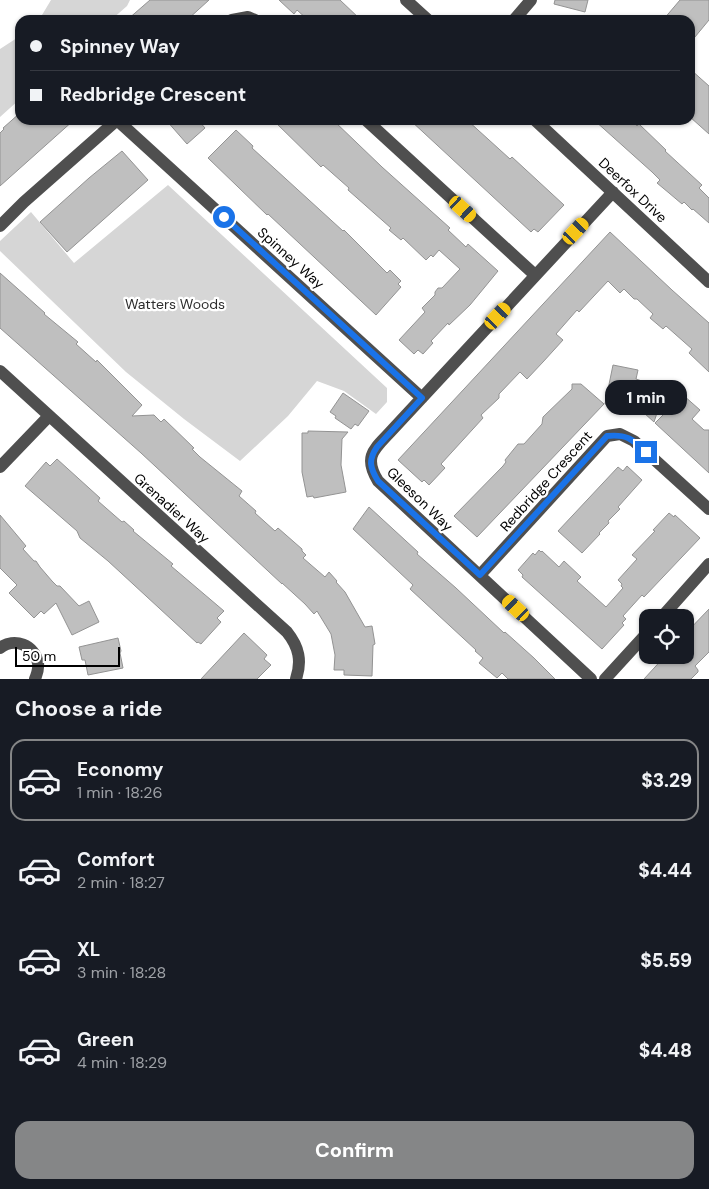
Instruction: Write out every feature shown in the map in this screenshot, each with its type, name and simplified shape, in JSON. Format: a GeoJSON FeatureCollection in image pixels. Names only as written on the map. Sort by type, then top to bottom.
{"type":"FeatureCollection","features":[{"type":"Feature","properties":{"kind":"street"},"geometry":{"type":"LineString","coordinates":[[406,0],[422,15]]}},
{"type":"Feature","properties":{"kind":"street"},"geometry":{"type":"LineString","coordinates":[[518,15],[532,0]]}},
{"type":"Feature","properties":{"kind":"street"},"geometry":{"type":"LineString","coordinates":[[0,226],[24,202],[111,125]]}},
{"type":"Feature","properties":{"kind":"street","name":"Spinney Way"},"geometry":{"type":"LineString","coordinates":[[122,125],[422,398]]}},
{"type":"Feature","properties":{"kind":"street"},"geometry":{"type":"LineString","coordinates":[[371,125],[535,275]]}},
{"type":"Feature","properties":{"kind":"street","name":"Deerfox Drive"},"geometry":{"type":"LineString","coordinates":[[541,125],[709,282]]}},
{"type":"Feature","properties":{"kind":"street","name":"Gleeson Way"},"geometry":{"type":"LineString","coordinates":[[592,679],[378,481],[370,464],[371,456],[377,447],[613,192]]}},
{"type":"Feature","properties":{"kind":"street","name":"Grenadier Way"},"geometry":{"type":"LineString","coordinates":[[0,372],[287,632],[299,650],[300,660],[296,679]]}},
{"type":"Feature","properties":{"kind":"street"},"geometry":{"type":"LineString","coordinates":[[0,467],[49,416]]}},
{"type":"Feature","properties":{"kind":"street","name":"Redbridge Crescent"},"geometry":{"type":"LineString","coordinates":[[480,575],[607,436],[620,434],[634,441],[709,509]]}},
{"type":"Feature","properties":{"kind":"street"},"geometry":{"type":"LineString","coordinates":[[669,609],[709,564]]}},
{"type":"Feature","properties":{"kind":"street"},"geometry":{"type":"LineString","coordinates":[[605,679],[639,642]]}},
{"type":"Feature","properties":{"kind":"street"},"geometry":{"type":"LineString","coordinates":[[1,645],[19,643],[27,646],[33,652],[38,660],[35,679]]}},
{"type":"Feature","properties":{"kind":"green space"},"geometry":{"type":"Polygon","coordinates":[[[51,0],[130,0],[127,6],[117,15],[42,15],[51,0]]]}},
{"type":"Feature","properties":{"kind":"green space"},"geometry":{"type":"Polygon","coordinates":[[[15,39],[15,104],[0,117],[0,49],[15,39]]]}},
{"type":"Feature","properties":{"kind":"green space","name":"Watters Woods"},"geometry":{"type":"Polygon","coordinates":[[[168,185],[387,388],[387,402],[376,414],[344,391],[317,381],[288,416],[240,461],[126,372],[0,251],[0,241],[31,212],[74,263],[168,185]]]}},
{"type":"Feature","properties":{"kind":"building"},"geometry":{"type":"Polygon","coordinates":[[[150,0],[209,0],[192,15],[133,15],[150,0]]]}},
{"type":"Feature","properties":{"kind":"building"},"geometry":{"type":"Polygon","coordinates":[[[279,0],[340,0],[356,15],[302,15],[297,10],[294,14],[279,0]]]}},
{"type":"Feature","properties":{"kind":"building"},"geometry":{"type":"Polygon","coordinates":[[[555,0],[588,0],[585,12],[554,4],[555,0]]]}},
{"type":"Feature","properties":{"kind":"building"},"geometry":{"type":"Polygon","coordinates":[[[680,0],[709,0],[709,20],[695,37],[695,15],[667,15],[680,0]]]}},
{"type":"Feature","properties":{"kind":"building"},"geometry":{"type":"Polygon","coordinates":[[[695,73],[709,86],[709,134],[695,121],[695,73]]]}},
{"type":"Feature","properties":{"kind":"building"},"geometry":{"type":"Polygon","coordinates":[[[15,117],[15,125],[68,125],[0,186],[0,133],[15,117]]]}},
{"type":"Feature","properties":{"kind":"building"},"geometry":{"type":"Polygon","coordinates":[[[170,125],[202,125],[205,128],[187,144],[170,125]]]}},
{"type":"Feature","properties":{"kind":"building"},"geometry":{"type":"Polygon","coordinates":[[[278,125],[338,125],[450,228],[448,230],[466,247],[468,244],[498,271],[470,305],[449,325],[448,323],[431,341],[433,343],[423,354],[418,350],[414,354],[399,340],[425,312],[422,308],[435,295],[438,288],[442,288],[460,269],[439,250],[433,257],[431,255],[426,260],[403,238],[401,240],[389,230],[391,228],[348,190],[349,188],[323,165],[321,167],[278,125]]]}},
{"type":"Feature","properties":{"kind":"building"},"geometry":{"type":"Polygon","coordinates":[[[415,125],[473,125],[510,159],[512,157],[564,205],[538,232],[534,229],[531,232],[415,125]]]}},
{"type":"Feature","properties":{"kind":"building"},"geometry":{"type":"Polygon","coordinates":[[[600,125],[640,125],[702,185],[699,188],[709,198],[709,223],[657,183],[660,180],[600,125]]]}},
{"type":"Feature","properties":{"kind":"building"},"geometry":{"type":"Polygon","coordinates":[[[236,130],[253,146],[252,148],[344,230],[387,273],[390,270],[401,281],[398,284],[401,287],[376,315],[208,158],[236,130]]]}},
{"type":"Feature","properties":{"kind":"building"},"geometry":{"type":"Polygon","coordinates":[[[122,151],[148,180],[67,252],[40,222],[122,151]]]}},
{"type":"Feature","properties":{"kind":"building"},"geometry":{"type":"Polygon","coordinates":[[[610,232],[709,323],[709,372],[689,353],[692,349],[666,326],[663,329],[650,318],[653,314],[637,299],[634,299],[624,289],[620,293],[608,281],[579,312],[577,310],[556,334],[563,340],[527,379],[520,372],[499,394],[499,398],[481,415],[483,418],[441,464],[445,468],[429,485],[424,480],[422,482],[398,460],[610,232]]]}},
{"type":"Feature","properties":{"kind":"building"},"geometry":{"type":"Polygon","coordinates":[[[0,273],[44,314],[78,342],[76,344],[96,362],[97,360],[142,405],[132,416],[154,415],[161,422],[164,419],[194,448],[192,449],[200,457],[242,491],[239,496],[256,511],[255,513],[275,531],[278,528],[302,549],[306,555],[303,558],[325,577],[329,572],[345,592],[365,627],[372,626],[375,644],[373,645],[372,676],[344,675],[344,670],[334,670],[335,655],[331,634],[317,611],[314,614],[141,453],[0,328],[0,273]]]}},
{"type":"Feature","properties":{"kind":"building"},"geometry":{"type":"Polygon","coordinates":[[[613,365],[638,370],[636,379],[665,389],[654,422],[645,412],[605,404],[613,365]]]}},
{"type":"Feature","properties":{"kind":"building"},"geometry":{"type":"Polygon","coordinates":[[[572,384],[581,384],[604,404],[477,537],[454,516],[503,466],[506,462],[505,460],[518,444],[524,444],[542,424],[543,417],[572,389],[572,384]]]}},
{"type":"Feature","properties":{"kind":"building"},"geometry":{"type":"Polygon","coordinates":[[[343,393],[369,411],[358,426],[355,424],[351,429],[335,418],[336,416],[330,412],[343,393]]]}},
{"type":"Feature","properties":{"kind":"building"},"geometry":{"type":"Polygon","coordinates":[[[683,395],[700,410],[692,419],[704,430],[709,430],[709,473],[655,423],[683,395]]]}},
{"type":"Feature","properties":{"kind":"building"},"geometry":{"type":"Polygon","coordinates":[[[308,431],[348,432],[342,439],[341,465],[346,492],[314,498],[313,496],[307,497],[302,472],[302,433],[308,433],[308,431]]]}},
{"type":"Feature","properties":{"kind":"building"},"geometry":{"type":"Polygon","coordinates":[[[57,459],[100,498],[98,501],[122,522],[124,521],[133,531],[173,564],[171,566],[224,611],[217,618],[221,622],[201,644],[197,643],[108,561],[80,538],[77,531],[25,486],[46,462],[50,466],[57,459]]]}},
{"type":"Feature","properties":{"kind":"building"},"geometry":{"type":"Polygon","coordinates":[[[627,466],[642,480],[618,507],[620,509],[608,521],[609,523],[600,534],[582,553],[558,531],[618,467],[623,471],[627,466]]]}},
{"type":"Feature","properties":{"kind":"building"},"geometry":{"type":"Polygon","coordinates":[[[369,507],[418,552],[417,554],[555,679],[508,679],[502,673],[497,678],[479,663],[483,658],[476,650],[410,589],[413,585],[353,529],[369,507]]]}},
{"type":"Feature","properties":{"kind":"building"},"geometry":{"type":"Polygon","coordinates":[[[669,513],[674,517],[675,515],[700,538],[644,597],[642,595],[623,616],[626,619],[622,623],[624,625],[602,649],[522,577],[523,575],[518,570],[533,553],[535,555],[539,550],[542,551],[559,567],[564,561],[581,577],[577,581],[606,607],[623,588],[618,580],[637,559],[632,555],[669,513]]]}},
{"type":"Feature","properties":{"kind":"building"},"geometry":{"type":"Polygon","coordinates":[[[0,515],[26,546],[23,549],[57,586],[60,586],[79,606],[89,601],[99,622],[72,635],[56,603],[44,614],[41,611],[34,618],[9,593],[17,585],[0,568],[0,515]]]}},
{"type":"Feature","properties":{"kind":"building"},"geometry":{"type":"Polygon","coordinates":[[[709,609],[709,652],[695,666],[698,672],[691,679],[644,679],[658,664],[694,664],[694,625],[709,609]]]}},
{"type":"Feature","properties":{"kind":"building"},"geometry":{"type":"Polygon","coordinates":[[[244,633],[267,655],[264,659],[271,665],[257,679],[201,679],[244,633]]]}},
{"type":"Feature","properties":{"kind":"building"},"geometry":{"type":"Polygon","coordinates":[[[118,638],[123,668],[88,675],[85,660],[82,660],[79,647],[118,638]]]}},
{"type":"Feature","properties":{"kind":"route"},"geometry":{"type":"LineString","coordinates":[[224,217],[422,398],[371,456],[370,464],[373,474],[378,481],[480,575],[607,436],[620,434],[634,441],[646,452]]}}]}
